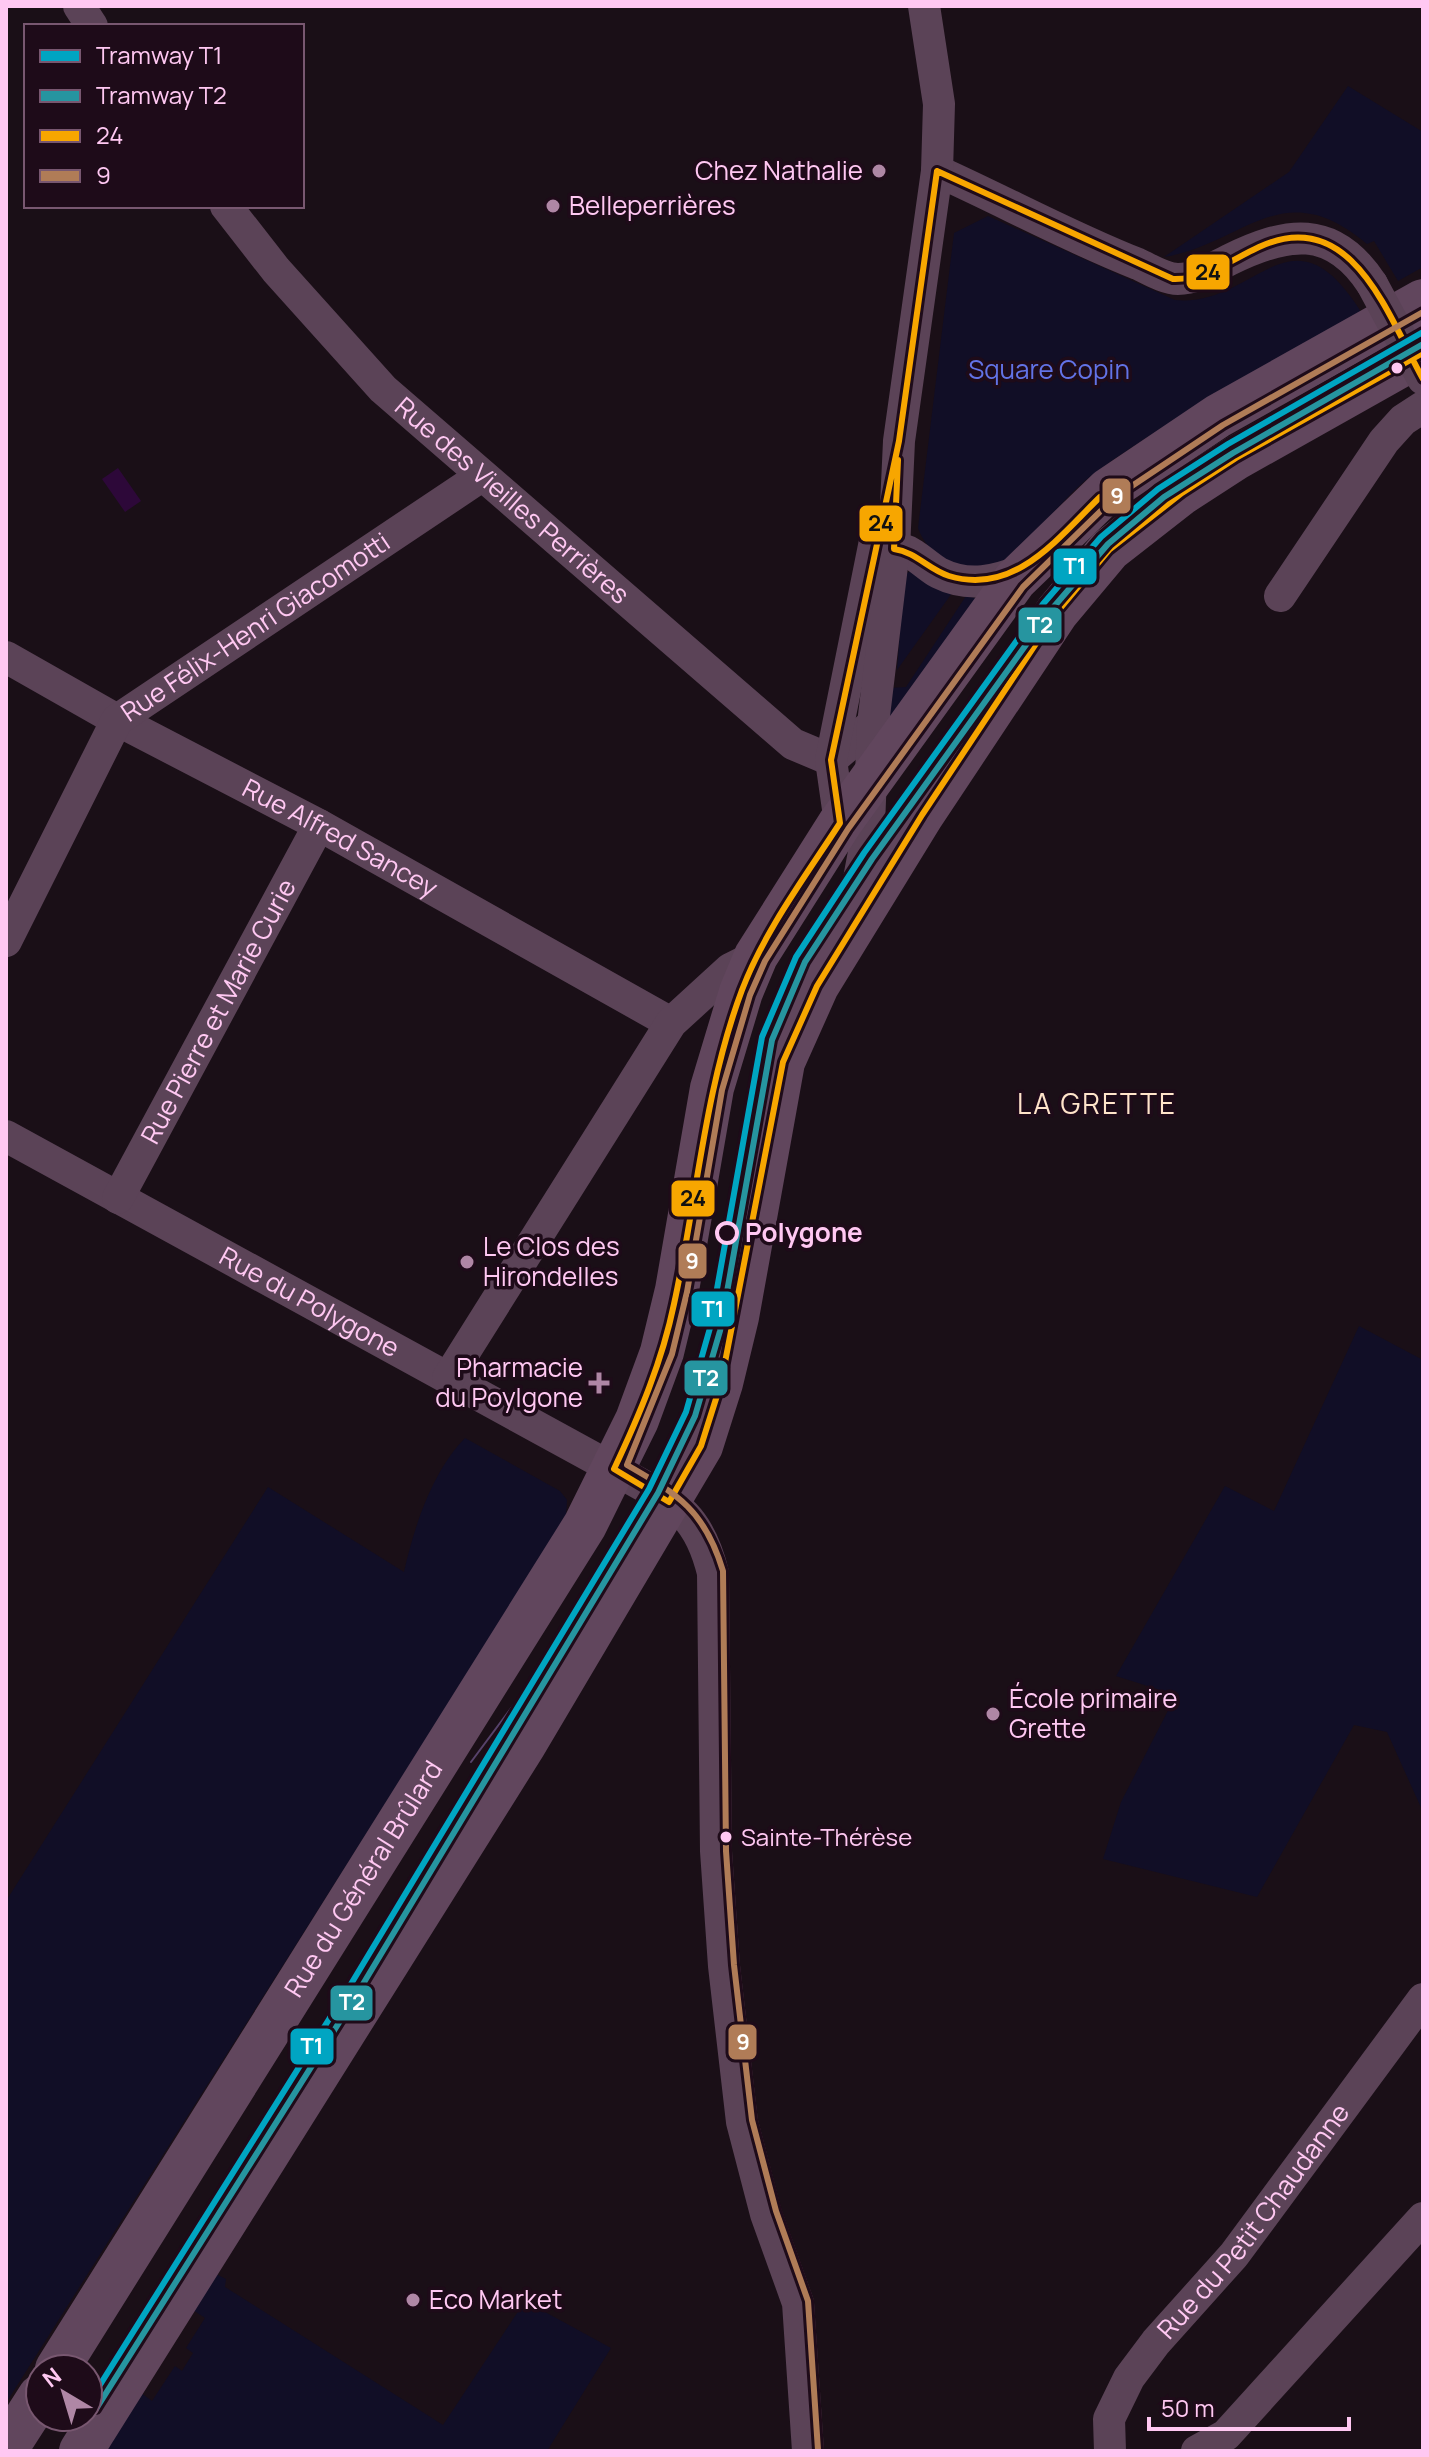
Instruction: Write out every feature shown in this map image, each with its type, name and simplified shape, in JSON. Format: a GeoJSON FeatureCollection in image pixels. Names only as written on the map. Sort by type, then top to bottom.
{"type":"FeatureCollection","features":[{"type":"Feature","properties":{"kind":"main road","name":"Rue du Général Brûlard"},"geometry":{"type":"LineString","coordinates":[[67,2353],[568,1552],[614,1469],[662,1352],[677,1290],[712,1088],[756,956],[840,823],[996,605],[1026,569],[1108,490],[1155,457],[1423,301]]}},
{"type":"Feature","properties":{"kind":"main road"},"geometry":{"type":"LineString","coordinates":[[81,2451],[524,1745],[701,1446],[721,1383],[783,1062],[799,1021],[922,815],[1057,612],[1109,550],[1182,493],[1236,458],[1423,353]]}},
{"type":"Feature","properties":{"kind":"main road"},"geometry":{"type":"LineString","coordinates":[[6,2449],[24,2421]]}},
{"type":"Feature","properties":{"kind":"street"},"geometry":{"type":"LineString","coordinates":[[79,6],[91,24]]}},
{"type":"Feature","properties":{"kind":"street"},"geometry":{"type":"LineString","coordinates":[[840,823],[831,760],[868,573],[899,441],[937,171],[939,104],[924,6]]}},
{"type":"Feature","properties":{"kind":"street"},"geometry":{"type":"LineString","coordinates":[[937,171],[1112,254],[1176,279],[1199,275],[1266,242],[1302,236],[1328,243],[1355,259],[1372,284],[1423,379]]}},
{"type":"Feature","properties":{"kind":"street","name":"Rue des Vieilles Perrières"},"geometry":{"type":"LineString","coordinates":[[228,208],[276,270],[383,389],[480,477],[793,744],[831,760]]}},
{"type":"Feature","properties":{"kind":"street"},"geometry":{"type":"LineString","coordinates":[[1280,596],[1384,441],[1403,420],[1423,407]]}},
{"type":"Feature","properties":{"kind":"street"},"geometry":{"type":"LineString","coordinates":[[799,1021],[807,987],[858,884],[873,777],[873,724],[894,549],[899,441]]}},
{"type":"Feature","properties":{"kind":"street","name":"Rue Félix-Henri Giacomotti"},"geometry":{"type":"LineString","coordinates":[[6,941],[117,720],[480,477]]}},
{"type":"Feature","properties":{"kind":"street"},"geometry":{"type":"LineString","coordinates":[[868,573],[883,554],[894,549],[909,551],[939,573],[967,582],[997,581],[1026,569]]}},
{"type":"Feature","properties":{"kind":"street","name":"Rue Alfred Sancey"},"geometry":{"type":"LineString","coordinates":[[6,657],[117,720],[319,825],[671,1023]]}},
{"type":"Feature","properties":{"kind":"street"},"geometry":{"type":"LineString","coordinates":[[831,760],[873,724]]}},
{"type":"Feature","properties":{"kind":"street","name":"Rue Pierre et Marie Curie"},"geometry":{"type":"LineString","coordinates":[[118,1198],[319,825]]}},
{"type":"Feature","properties":{"kind":"street"},"geometry":{"type":"LineString","coordinates":[[448,1378],[671,1023],[730,969],[756,956]]}},
{"type":"Feature","properties":{"kind":"street","name":"Rue du Polygone"},"geometry":{"type":"LineString","coordinates":[[6,1136],[614,1469],[669,1502],[697,1526],[706,1543],[713,1573],[716,1851],[724,1966],[742,2122],[766,2214],[798,2303],[808,2451]]}},
{"type":"Feature","properties":{"kind":"street","name":"Rue du Petit Chaudanne"},"geometry":{"type":"LineString","coordinates":[[1110,2451],[1109,2419],[1129,2378],[1156,2342],[1234,2255],[1423,1999]]}},
{"type":"Feature","properties":{"kind":"street"},"geometry":{"type":"LineString","coordinates":[[1197,2451],[1226,2435],[1423,2218]]}},
{"type":"Feature","properties":{"kind":"green space"},"geometry":{"type":"Polygon","coordinates":[[[1348,86],[1423,132],[1423,267],[1398,281],[1374,241],[1367,244],[1337,223],[1311,214],[1287,213],[1264,219],[1192,250],[1164,257],[1289,172],[1348,86]]]}},
{"type":"Feature","properties":{"kind":"green space","name":"Square Copin"},"geometry":{"type":"Polygon","coordinates":[[[988,216],[1175,300],[1204,298],[1293,261],[1315,264],[1338,281],[1363,315],[1224,391],[1123,453],[1081,485],[1007,559],[986,567],[962,566],[930,548],[918,528],[954,233],[988,216]]]}},
{"type":"Feature","properties":{"kind":"green space"},"geometry":{"type":"Polygon","coordinates":[[[912,570],[952,593],[897,670],[904,575],[912,570]]]}},
{"type":"Feature","properties":{"kind":"green space"},"geometry":{"type":"Polygon","coordinates":[[[966,596],[980,599],[887,722],[890,688],[906,687],[966,596]]]}},
{"type":"Feature","properties":{"kind":"green space"},"geometry":{"type":"Polygon","coordinates":[[[1359,1326],[1423,1360],[1423,1812],[1387,1732],[1354,1725],[1257,1897],[1103,1859],[1121,1802],[1176,1695],[1116,1676],[1225,1486],[1274,1511],[1359,1326]]]}},
{"type":"Feature","properties":{"kind":"green space"},"geometry":{"type":"Polygon","coordinates":[[[465,1438],[560,1491],[567,1500],[566,1518],[38,2353],[24,2353],[24,2375],[6,2403],[6,1901],[268,1487],[404,1572],[426,1501],[453,1452],[465,1438]]]}},
{"type":"Feature","properties":{"kind":"green space"},"geometry":{"type":"Polygon","coordinates":[[[216,2274],[226,2279],[225,2287],[443,2425],[525,2301],[611,2348],[547,2451],[104,2451],[141,2393],[152,2401],[175,2366],[182,2371],[193,2353],[186,2348],[205,2318],[193,2310],[216,2274]]]}},
{"type":"Feature","properties":{"kind":"shaded area"},"geometry":{"type":"Polygon","coordinates":[[[118,468],[141,501],[125,512],[102,479],[118,468]]]}},
{"type":"Feature","properties":{"kind":"tram line","name":"T1"},"geometry":{"type":"LineString","coordinates":[[104,2378],[348,1989],[649,1489],[686,1412],[710,1328],[762,1037],[796,957],[864,853],[1043,604],[1101,537],[1158,489],[1228,444],[1423,332]]}},
{"type":"Feature","properties":{"kind":"tram line","name":"T2"},"geometry":{"type":"LineString","coordinates":[[104,2396],[357,1994],[658,1493],[695,1416],[720,1331],[772,1040],[805,962],[872,859],[1051,610],[1108,544],[1164,497],[1233,453],[1423,344]]}},
{"type":"Feature","properties":{"kind":"tram line"},"geometry":{"type":"LineString","coordinates":[[471,1762],[556,1648]]}},
{"type":"Feature","properties":{"kind":"transit line","name":"24"},"geometry":{"type":"LineString","coordinates":[[937,171],[899,441],[831,760],[840,823],[774,925],[742,990],[729,1028],[710,1106],[669,1326],[649,1388],[614,1469],[669,1502],[701,1446],[721,1383],[783,1062],[817,986],[922,815],[1057,612],[1109,550],[1182,493],[1236,458],[1423,353]]}},
{"type":"Feature","properties":{"kind":"transit line","name":"24"},"geometry":{"type":"LineString","coordinates":[[937,171],[1173,279],[1207,273],[1259,247],[1291,238],[1319,241],[1343,253],[1363,273],[1396,326],[1423,379]]}},
{"type":"Feature","properties":{"kind":"transit line","name":"9"},"geometry":{"type":"LineString","coordinates":[[818,2450],[808,2301],[776,2211],[752,2120],[734,1965],[726,1851],[723,1571],[708,1533],[688,1507],[627,1465],[672,1354],[687,1292],[722,1090],[750,995],[765,961],[848,829],[1023,587],[1114,498],[1223,425],[1423,312]]}},
{"type":"Feature","properties":{"kind":"transit line","name":"24"},"geometry":{"type":"LineString","coordinates":[[898,460],[894,549],[949,576],[973,580],[995,578],[1015,571],[1051,545],[1100,497]]}},
{"type":"Feature","properties":{"kind":"place","name":"Chez Nathalie"},"geometry":{"type":"Point","coordinates":[879,171]}},
{"type":"Feature","properties":{"kind":"place","name":"Belleperrières"},"geometry":{"type":"Point","coordinates":[553,206]}},
{"type":"Feature","properties":{"kind":"place","name":"Polygone"},"geometry":{"type":"Point","coordinates":[727,1233]}},
{"type":"Feature","properties":{"kind":"place","name":"Le Clos des Hirondelles"},"geometry":{"type":"Point","coordinates":[467,1262]}},
{"type":"Feature","properties":{"kind":"place","name":"Pharmacie du Poylgone"},"geometry":{"type":"Point","coordinates":[599,1383]}},
{"type":"Feature","properties":{"kind":"place","name":"École primaire Grette"},"geometry":{"type":"Point","coordinates":[993,1714]}},
{"type":"Feature","properties":{"kind":"place","name":"Sainte-Thérèse"},"geometry":{"type":"Point","coordinates":[726,1837]}},
{"type":"Feature","properties":{"kind":"place","name":"Eco Market"},"geometry":{"type":"Point","coordinates":[413,2300]}},
{"type":"Feature","properties":{"kind":"district","name":"LA GRETTE"},"geometry":{"type":"Point","coordinates":[1097,1104]}}]}
